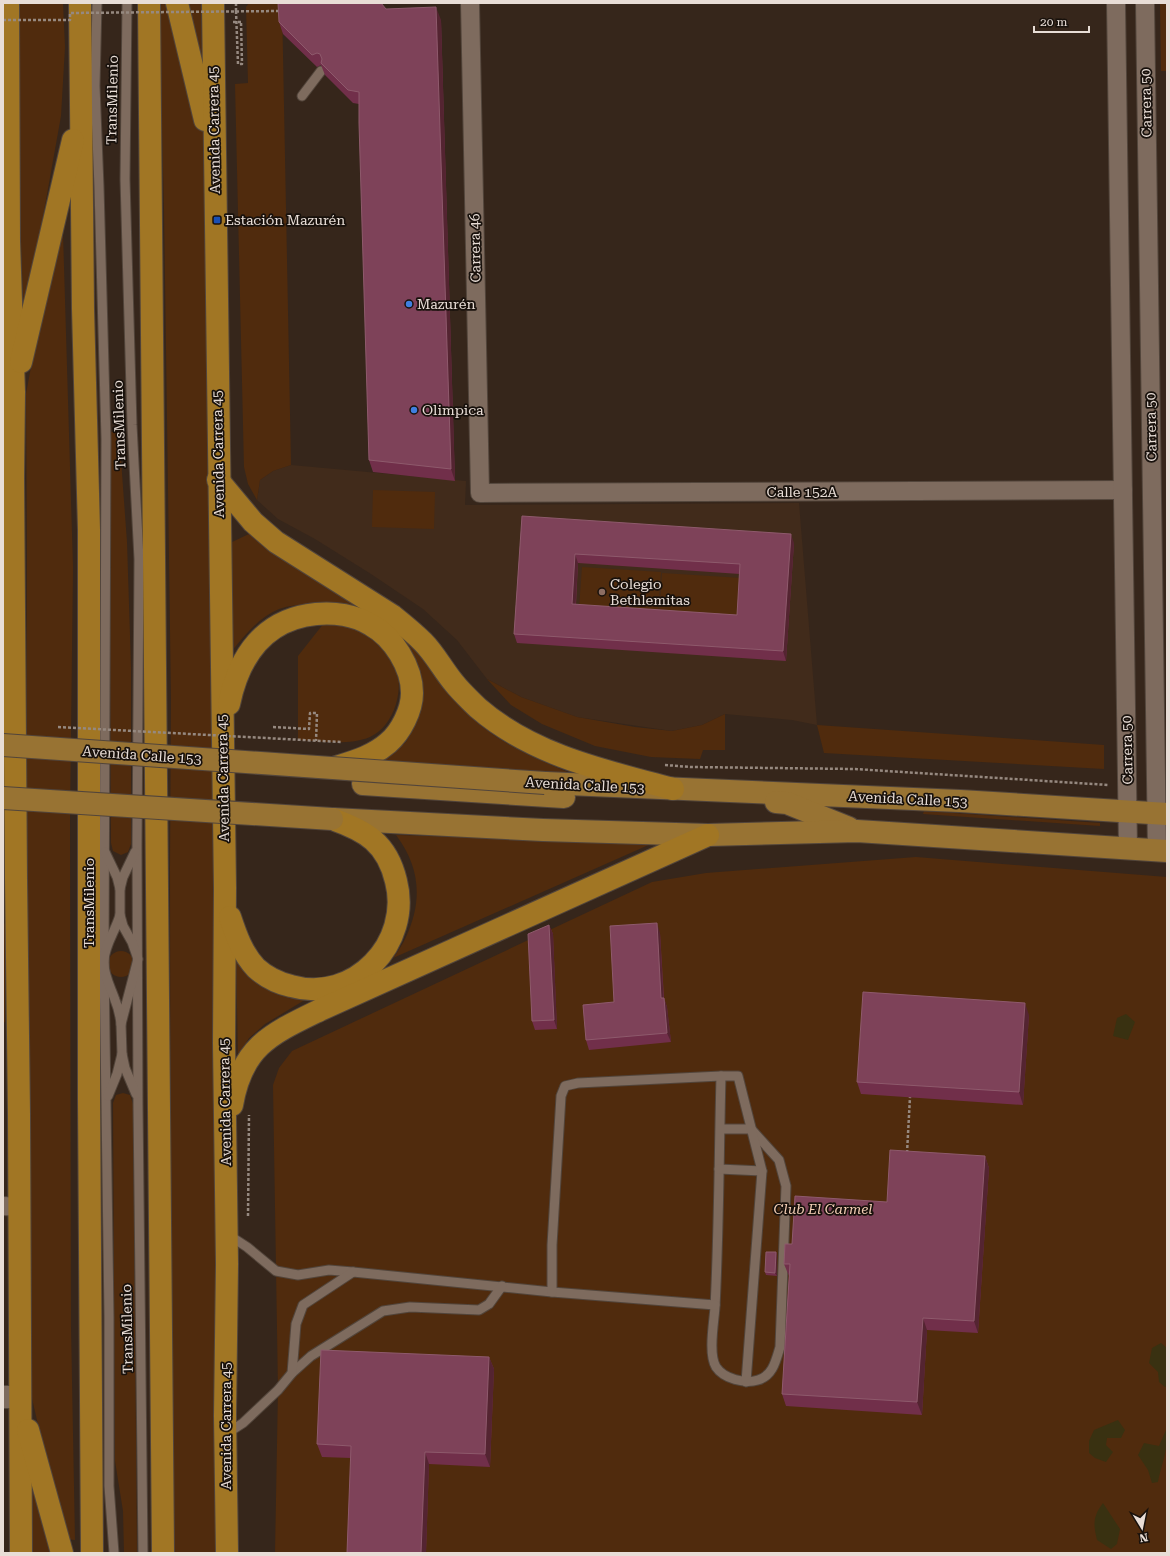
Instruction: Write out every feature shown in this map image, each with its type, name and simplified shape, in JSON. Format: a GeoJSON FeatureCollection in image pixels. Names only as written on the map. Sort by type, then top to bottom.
{"type":"FeatureCollection","features":[{"type":"Feature","properties":{"kind":"highway"},"geometry":{"type":"LineString","coordinates":[[8,3],[9,241],[14,392],[13,477],[19,1114],[11,1206],[12,1397],[21,1553]]}},
{"type":"Feature","properties":{"kind":"highway"},"geometry":{"type":"LineString","coordinates":[[80,3],[84,309],[90,530],[89,1107],[92,1553]]}},
{"type":"Feature","properties":{"kind":"highway"},"geometry":{"type":"LineString","coordinates":[[149,3],[163,1553]]}},
{"type":"Feature","properties":{"kind":"highway"},"geometry":{"type":"LineString","coordinates":[[177,3],[215,160]]}},
{"type":"Feature","properties":{"kind":"highway","name":"Avenida Carrera 45"},"geometry":{"type":"LineString","coordinates":[[223,9],[215,160],[218,480],[225,888],[225,1434],[227,1553]]}},
{"type":"Feature","properties":{"kind":"highway"},"geometry":{"type":"LineString","coordinates":[[14,392],[82,106]]}},
{"type":"Feature","properties":{"kind":"highway"},"geometry":{"type":"LineString","coordinates":[[3,504],[13,477]]}},
{"type":"Feature","properties":{"kind":"highway"},"geometry":{"type":"LineString","coordinates":[[218,480],[253,522],[270,537],[300,558],[393,616],[406,627],[423,643],[455,684],[477,707],[499,724],[540,748],[567,759],[673,789]]}},
{"type":"Feature","properties":{"kind":"highway"},"geometry":{"type":"LineString","coordinates":[[222,741],[233,684],[240,667],[254,644],[273,628],[291,618],[305,614],[342,614],[371,624],[393,644],[402,659],[409,676],[412,693],[408,711],[401,728],[388,743],[373,754],[332,768]]}},
{"type":"Feature","properties":{"kind":"highway"},"geometry":{"type":"LineString","coordinates":[[3,656],[15,694]]}},
{"type":"Feature","properties":{"kind":"highway"},"geometry":{"type":"LineString","coordinates":[[225,888],[230,915],[238,940],[249,959],[264,974],[280,983],[298,988],[316,989],[334,986],[351,980],[366,970],[379,957],[389,942],[396,926],[399,908],[399,890],[394,872],[387,856],[377,843],[365,832],[332,819]]}},
{"type":"Feature","properties":{"kind":"highway"},"geometry":{"type":"LineString","coordinates":[[225,1150],[234,1092],[244,1065],[258,1046],[276,1032],[327,1007],[708,835]]}},
{"type":"Feature","properties":{"kind":"highway"},"geometry":{"type":"LineString","coordinates":[[3,911],[11,898],[16,879]]}},
{"type":"Feature","properties":{"kind":"highway"},"geometry":{"type":"LineString","coordinates":[[3,1041],[19,1114]]}},
{"type":"Feature","properties":{"kind":"highway"},"geometry":{"type":"LineString","coordinates":[[12,1397],[31,1440],[62,1553]]}},
{"type":"Feature","properties":{"kind":"main road","name":"Avenida Calle 153"},"geometry":{"type":"LineString","coordinates":[[3,745],[332,768],[545,790],[673,789],[960,801],[1162,814]]}},
{"type":"Feature","properties":{"kind":"main road","name":"Avenida Calle 153"},"geometry":{"type":"LineString","coordinates":[[3,760],[787,803],[857,831]]}},
{"type":"Feature","properties":{"kind":"main road","name":"Avenida Calle 153"},"geometry":{"type":"LineString","coordinates":[[3,798],[332,819],[543,830],[708,835],[857,831],[1162,851]]}},
{"type":"Feature","properties":{"kind":"street","name":"Carrera 46"},"geometry":{"type":"LineString","coordinates":[[470,3],[480,493]]}},
{"type":"Feature","properties":{"kind":"street","name":"Carrera 50"},"geometry":{"type":"LineString","coordinates":[[1116,3],[1128,849]]}},
{"type":"Feature","properties":{"kind":"street","name":"Carrera 50"},"geometry":{"type":"LineString","coordinates":[[1145,3],[1162,851]]}},
{"type":"Feature","properties":{"kind":"street","name":"Calle 152A"},"geometry":{"type":"LineString","coordinates":[[480,493],[1123,490]]}},
{"type":"Feature","properties":{"kind":"lane","name":"TransMilenio"},"geometry":{"type":"LineString","coordinates":[[97,3],[95,86],[106,440],[103,844],[109,1486],[114,1553]]}},
{"type":"Feature","properties":{"kind":"lane","name":"TransMilenio"},"geometry":{"type":"LineString","coordinates":[[127,3],[125,179],[132,425],[139,559],[137,846],[138,1105],[143,1553]]}},
{"type":"Feature","properties":{"kind":"lane"},"geometry":{"type":"LineString","coordinates":[[302,96],[321,71]]}},
{"type":"Feature","properties":{"kind":"lane","name":"TransMilenio"},"geometry":{"type":"LineString","coordinates":[[103,844],[106,856],[117,878],[120,889]]}},
{"type":"Feature","properties":{"kind":"lane","name":"TransMilenio"},"geometry":{"type":"LineString","coordinates":[[122,1024],[107,978],[104,962],[106,949],[117,927],[120,915],[120,889],[123,877],[134,857],[137,846]]}},
{"type":"Feature","properties":{"kind":"lane","name":"TransMilenio"},"geometry":{"type":"LineString","coordinates":[[120,915],[123,926],[132,942],[138,959],[122,1024],[122,1054],[125,1068],[135,1090],[138,1105]]}},
{"type":"Feature","properties":{"kind":"lane","name":"TransMilenio"},"geometry":{"type":"LineString","coordinates":[[106,1106],[109,1091],[117,1074],[122,1054]]}},
{"type":"Feature","properties":{"kind":"lane"},"geometry":{"type":"LineString","coordinates":[[720,1129],[751,1129],[779,1160],[786,1186],[780,1347],[775,1362],[766,1377],[746,1382],[736,1380],[716,1368],[712,1356],[715,1305],[721,1076]]}},
{"type":"Feature","properties":{"kind":"lane"},"geometry":{"type":"LineString","coordinates":[[552,1292],[552,1245],[561,1096],[565,1086],[578,1083],[738,1076],[762,1171],[746,1382]]}},
{"type":"Feature","properties":{"kind":"lane"},"geometry":{"type":"LineString","coordinates":[[719,1168],[762,1171]]}},
{"type":"Feature","properties":{"kind":"lane"},"geometry":{"type":"LineString","coordinates":[[226,1233],[247,1247],[276,1271],[298,1275],[329,1270],[552,1292],[715,1305]]}},
{"type":"Feature","properties":{"kind":"lane"},"geometry":{"type":"LineString","coordinates":[[292,1373],[296,1324],[303,1305],[354,1272]]}},
{"type":"Feature","properties":{"kind":"lane"},"geometry":{"type":"LineString","coordinates":[[225,1434],[244,1422],[278,1390],[292,1373],[311,1356],[383,1311],[410,1307],[479,1310],[489,1304],[502,1286]]}},
{"type":"Feature","properties":{"kind":"path"},"geometry":{"type":"LineString","coordinates":[[236,3],[238,64],[242,64],[241,22]]}},
{"type":"Feature","properties":{"kind":"path"},"geometry":{"type":"LineString","coordinates":[[3,20],[70,20],[70,13],[283,11]]}},
{"type":"Feature","properties":{"kind":"path"},"geometry":{"type":"LineString","coordinates":[[273,727],[309,729],[310,713],[317,713],[316,741]]}},
{"type":"Feature","properties":{"kind":"path"},"geometry":{"type":"LineString","coordinates":[[51,726],[348,742]]}},
{"type":"Feature","properties":{"kind":"path"},"geometry":{"type":"LineString","coordinates":[[663,765],[691,767],[855,768],[1106,785]]}},
{"type":"Feature","properties":{"kind":"path"},"geometry":{"type":"LineString","coordinates":[[906,1155],[910,1097]]}},
{"type":"Feature","properties":{"kind":"shaded area","name":"Colegio Bethlemitas"},"geometry":{"type":"Polygon","coordinates":[[[291,465],[466,481],[465,505],[799,503],[817,725],[792,720],[725,714],[702,725],[672,731],[577,717],[521,697],[487,679],[457,640],[423,609],[315,539],[278,519],[257,500],[260,480],[273,471],[291,465]]]}},
{"type":"Feature","properties":{"kind":"green space"},"geometry":{"type":"Polygon","coordinates":[[[20,3],[63,3],[65,47],[61,116],[24,323],[20,220],[20,3]]]}},
{"type":"Feature","properties":{"kind":"green space"},"geometry":{"type":"Polygon","coordinates":[[[159,3],[169,3],[207,146],[219,1553],[174,1553],[171,1424],[171,699],[164,209],[159,3]]]}},
{"type":"Feature","properties":{"kind":"green space"},"geometry":{"type":"Polygon","coordinates":[[[184,3],[201,3],[202,61],[184,3]]]}},
{"type":"Feature","properties":{"kind":"green space"},"geometry":{"type":"Polygon","coordinates":[[[249,3],[282,3],[291,465],[273,471],[260,480],[257,500],[248,484],[244,467],[235,84],[248,83],[246,7],[249,3]]]}},
{"type":"Feature","properties":{"kind":"green space"},"geometry":{"type":"Polygon","coordinates":[[[1160,3],[1167,3],[1167,71],[1161,71],[1160,3]]]}},
{"type":"Feature","properties":{"kind":"green space"},"geometry":{"type":"Polygon","coordinates":[[[63,233],[73,567],[70,818],[71,1327],[75,1540],[66,1539],[31,1394],[29,1278],[30,1043],[26,867],[26,394],[41,313],[63,233]]]}},
{"type":"Feature","properties":{"kind":"green space"},"geometry":{"type":"Polygon","coordinates":[[[109,432],[119,432],[127,542],[131,667],[131,844],[128,852],[121,855],[113,851],[111,843],[109,432]]]}},
{"type":"Feature","properties":{"kind":"green space"},"geometry":{"type":"Polygon","coordinates":[[[373,490],[435,492],[434,529],[372,527],[373,490]]]}},
{"type":"Feature","properties":{"kind":"green space"},"geometry":{"type":"Polygon","coordinates":[[[251,533],[368,609],[300,605],[279,609],[258,622],[231,652],[230,543],[251,533]]]}},
{"type":"Feature","properties":{"kind":"green space"},"geometry":{"type":"Polygon","coordinates":[[[582,567],[661,572],[658,614],[579,609],[582,567]]]}},
{"type":"Feature","properties":{"kind":"green space"},"geometry":{"type":"Polygon","coordinates":[[[662,573],[742,578],[739,620],[659,614],[662,573]]]}},
{"type":"Feature","properties":{"kind":"green space"},"geometry":{"type":"Polygon","coordinates":[[[324,623],[349,627],[368,633],[390,656],[397,672],[399,683],[398,694],[392,715],[379,732],[362,740],[325,742],[298,740],[298,656],[324,623]]]}},
{"type":"Feature","properties":{"kind":"green space"},"geometry":{"type":"Polygon","coordinates":[[[405,640],[417,652],[447,691],[480,725],[492,734],[518,749],[572,774],[380,762],[406,742],[419,716],[418,684],[405,640]]]}},
{"type":"Feature","properties":{"kind":"green space"},"geometry":{"type":"Polygon","coordinates":[[[487,679],[521,697],[577,717],[635,727],[672,731],[702,725],[725,714],[725,750],[703,750],[700,759],[651,757],[595,746],[542,724],[511,705],[487,679]]]}},
{"type":"Feature","properties":{"kind":"green space"},"geometry":{"type":"Polygon","coordinates":[[[817,725],[1104,745],[1104,769],[824,753],[817,725]]]}},
{"type":"Feature","properties":{"kind":"green space"},"geometry":{"type":"Polygon","coordinates":[[[924,811],[1100,823],[1100,826],[923,814],[924,811]]]}},
{"type":"Feature","properties":{"kind":"green space"},"geometry":{"type":"Polygon","coordinates":[[[396,835],[653,843],[393,958],[406,937],[415,910],[417,897],[414,872],[410,859],[396,835]]]}},
{"type":"Feature","properties":{"kind":"green space","name":"Club El Carmel"},"geometry":{"type":"Polygon","coordinates":[[[916,857],[1167,877],[1167,1553],[275,1553],[278,1390],[273,1085],[279,1068],[292,1051],[652,882],[706,873],[916,857]]]}},
{"type":"Feature","properties":{"kind":"green space"},"geometry":{"type":"Polygon","coordinates":[[[5,923],[5,1023],[3,1020],[3,926],[5,923]]]}},
{"type":"Feature","properties":{"kind":"green space"},"geometry":{"type":"Polygon","coordinates":[[[121,951],[130,955],[134,964],[130,973],[121,977],[112,973],[108,964],[112,955],[121,951]]]}},
{"type":"Feature","properties":{"kind":"green space"},"geometry":{"type":"Polygon","coordinates":[[[236,957],[313,995],[265,1024],[249,1038],[238,1056],[236,957]]]}},
{"type":"Feature","properties":{"kind":"green space"},"geometry":{"type":"Polygon","coordinates":[[[123,1093],[130,1095],[133,1104],[137,1553],[124,1553],[123,1511],[115,1461],[113,1103],[116,1095],[123,1093]]]}},
{"type":"Feature","properties":{"kind":"green space"},"geometry":{"type":"Polygon","coordinates":[[[31,1472],[51,1553],[31,1553],[31,1472]]]}},
{"type":"Feature","properties":{"kind":"sand"},"geometry":{"type":"Polygon","coordinates":[[[1126,1014],[1135,1022],[1128,1040],[1113,1036],[1117,1018],[1126,1014]]]}},
{"type":"Feature","properties":{"kind":"sand"},"geometry":{"type":"Polygon","coordinates":[[[1161,1343],[1167,1348],[1167,1386],[1165,1387],[1159,1382],[1158,1372],[1149,1363],[1152,1348],[1161,1343]]]}},
{"type":"Feature","properties":{"kind":"sand"},"geometry":{"type":"Polygon","coordinates":[[[1118,1420],[1125,1430],[1121,1438],[1107,1438],[1106,1445],[1113,1452],[1106,1462],[1095,1458],[1089,1453],[1089,1441],[1094,1430],[1118,1420]]]}},
{"type":"Feature","properties":{"kind":"sand"},"geometry":{"type":"Polygon","coordinates":[[[1166,1430],[1166,1449],[1158,1482],[1152,1483],[1148,1470],[1138,1455],[1144,1443],[1159,1446],[1166,1430]]]}},
{"type":"Feature","properties":{"kind":"sand"},"geometry":{"type":"Polygon","coordinates":[[[1103,1503],[1120,1529],[1117,1544],[1111,1549],[1097,1540],[1095,1520],[1097,1512],[1103,1503]]]}},
{"type":"Feature","properties":{"kind":"building","name":"Mazurén"},"geometry":{"type":"Polygon","coordinates":[[[278,3],[381,3],[386,9],[436,7],[451,469],[369,460],[359,92],[348,90],[321,63],[322,59],[320,54],[317,53],[312,55],[279,22],[278,3]]]}},
{"type":"Feature","properties":{"kind":"building"},"geometry":{"type":"Polygon","coordinates":[[[522,516],[791,534],[783,651],[514,634],[522,516]],[[575,554],[572,604],[737,615],[740,564],[575,554]]]}},
{"type":"Feature","properties":{"kind":"building"},"geometry":{"type":"Polygon","coordinates":[[[657,923],[661,998],[664,998],[667,1033],[586,1040],[583,1005],[614,1002],[610,926],[657,923]]]}},
{"type":"Feature","properties":{"kind":"building"},"geometry":{"type":"Polygon","coordinates":[[[549,925],[554,1020],[532,1021],[528,934],[549,925]]]}},
{"type":"Feature","properties":{"kind":"building"},"geometry":{"type":"Polygon","coordinates":[[[863,992],[1025,1003],[1019,1092],[857,1082],[863,992]]]}},
{"type":"Feature","properties":{"kind":"building"},"geometry":{"type":"Polygon","coordinates":[[[890,1150],[985,1156],[974,1321],[923,1318],[917,1402],[782,1394],[790,1264],[784,1264],[785,1244],[792,1244],[795,1196],[887,1202],[890,1150]]]}},
{"type":"Feature","properties":{"kind":"building"},"geometry":{"type":"Polygon","coordinates":[[[766,1252],[776,1252],[775,1273],[765,1272],[766,1252]]]}},
{"type":"Feature","properties":{"kind":"building"},"geometry":{"type":"Polygon","coordinates":[[[321,1350],[489,1357],[485,1454],[425,1452],[421,1553],[347,1553],[351,1446],[317,1444],[321,1350]]]}},
{"type":"Feature","properties":{"kind":"place","name":"Estación Mazurén"},"geometry":{"type":"Point","coordinates":[217,220]}},
{"type":"Feature","properties":{"kind":"place","name":"Mazurén"},"geometry":{"type":"Point","coordinates":[409,304]}},
{"type":"Feature","properties":{"kind":"place","name":"Olimpica"},"geometry":{"type":"Point","coordinates":[414,410]}},
{"type":"Feature","properties":{"kind":"place","name":"Colegio Bethlemitas"},"geometry":{"type":"Point","coordinates":[602,592]}}]}
